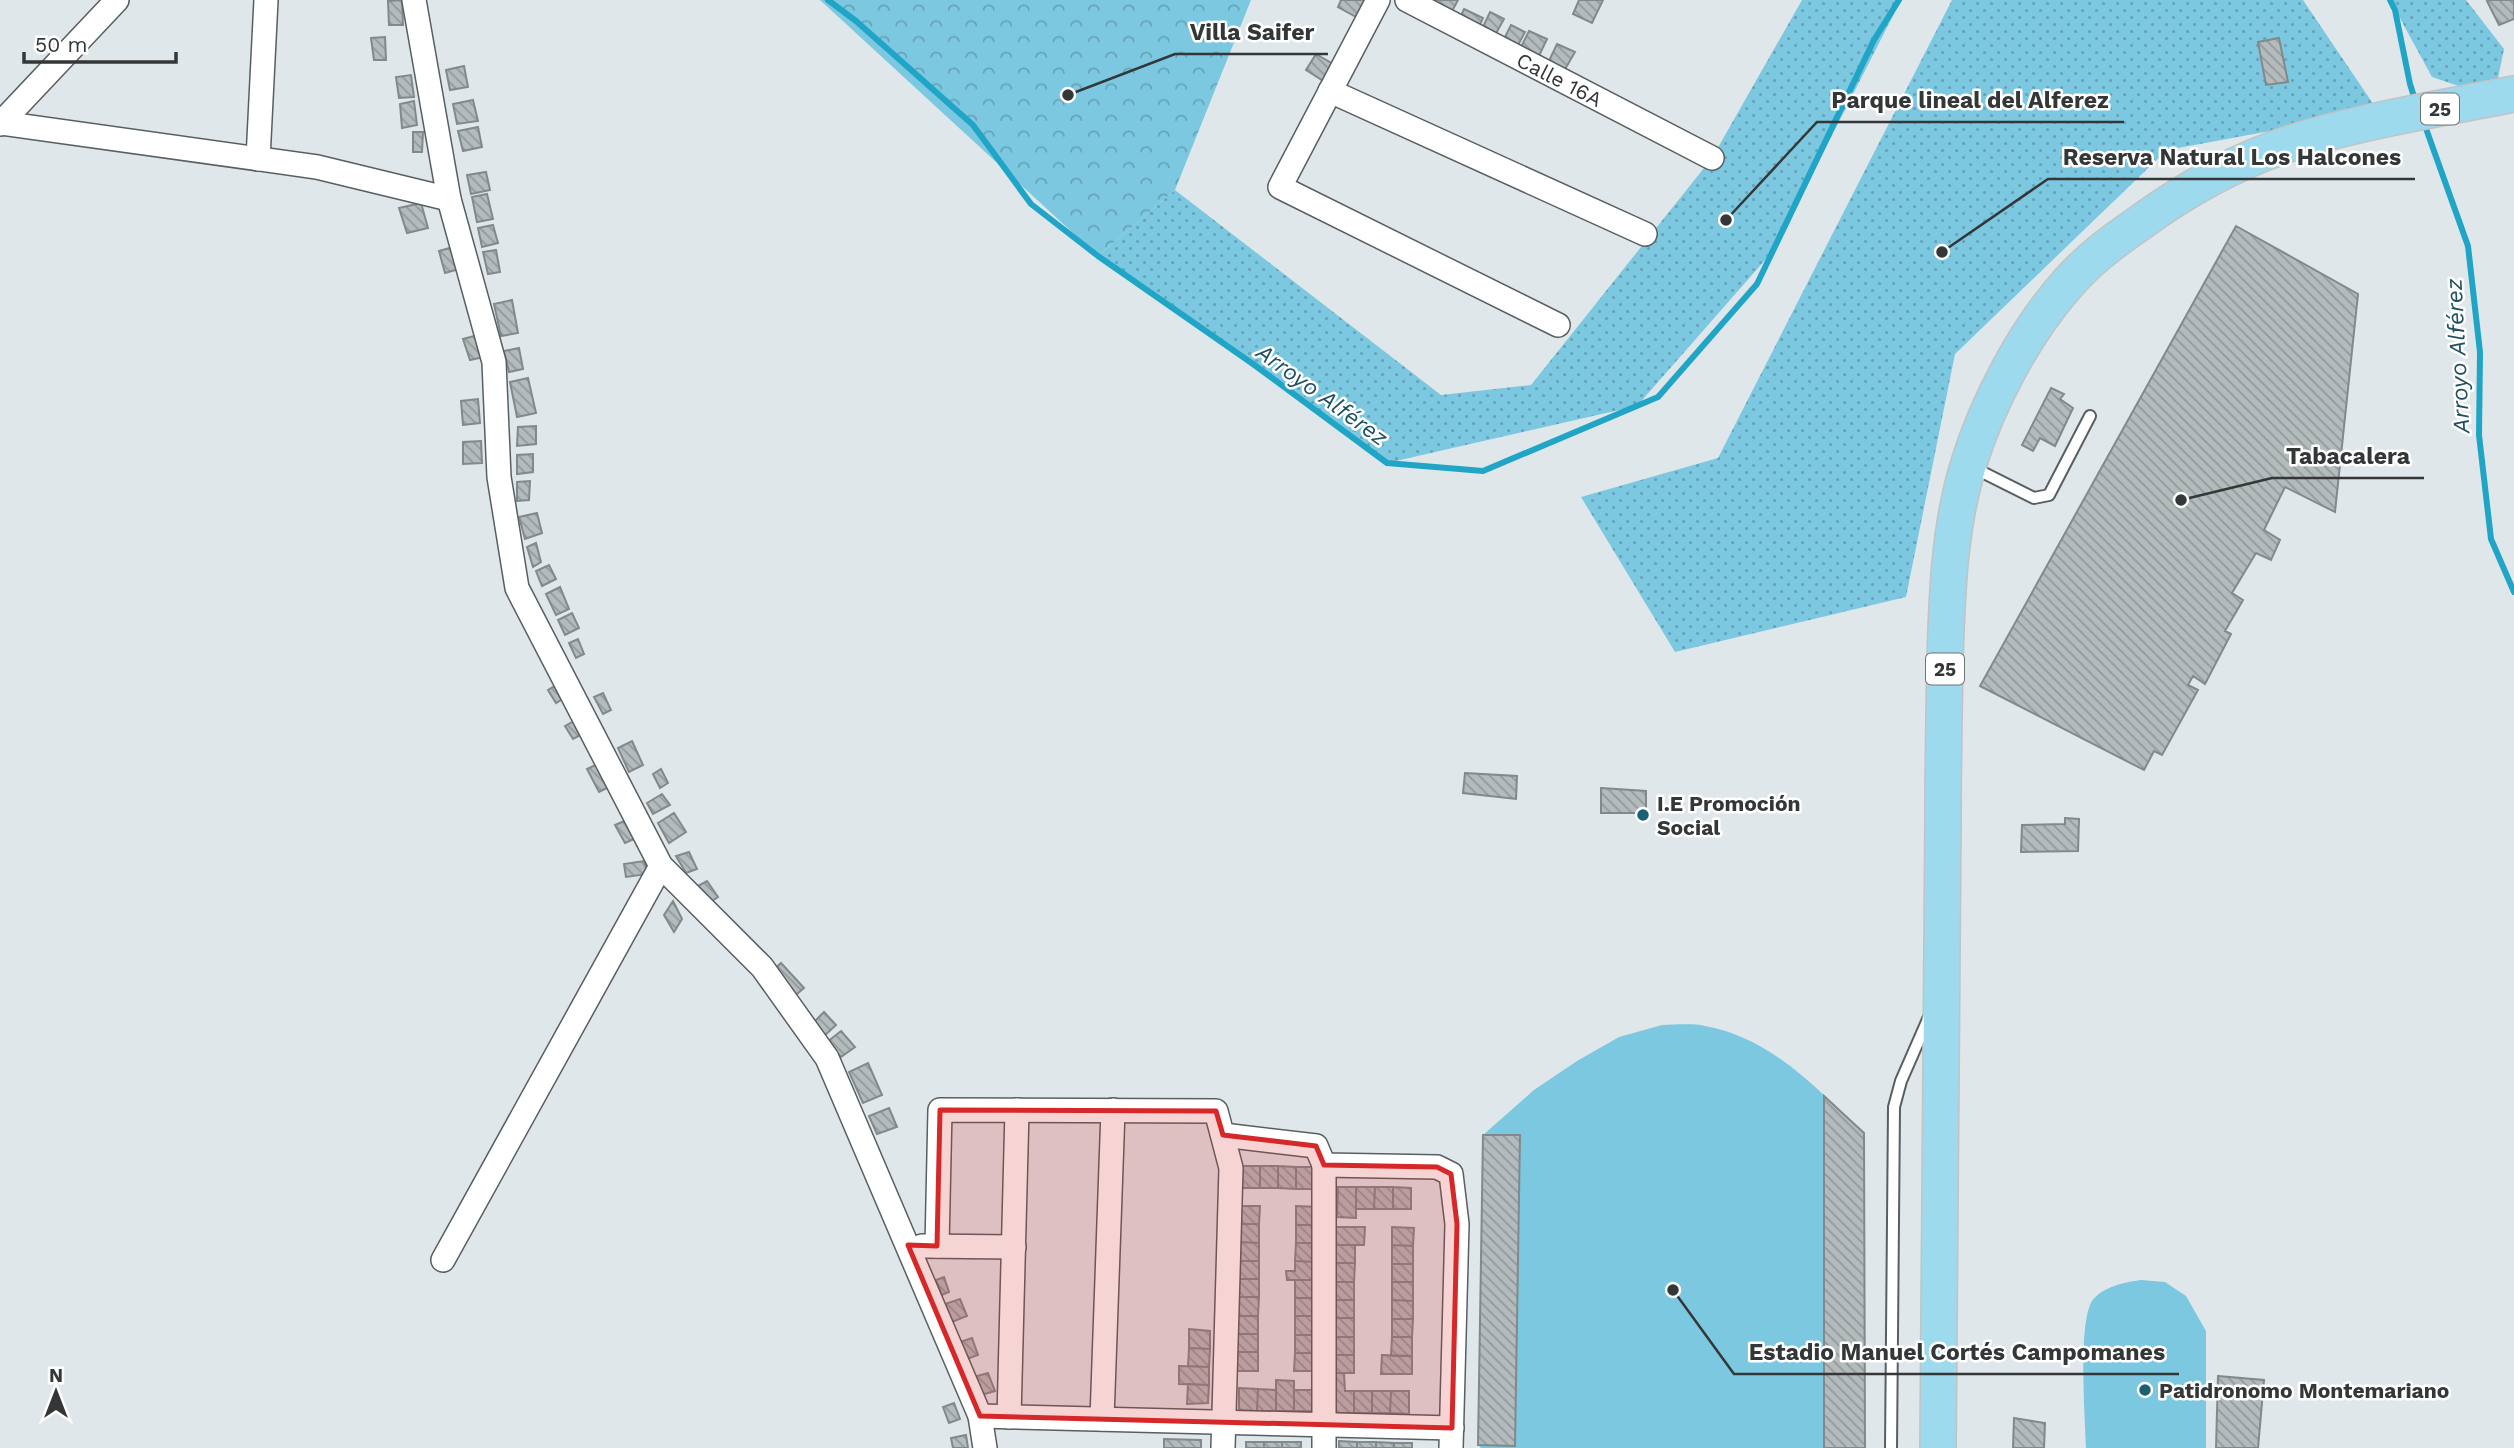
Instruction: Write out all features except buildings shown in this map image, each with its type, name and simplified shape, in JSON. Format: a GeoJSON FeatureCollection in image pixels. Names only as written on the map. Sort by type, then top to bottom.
{"type":"FeatureCollection","features":[{"type":"Feature","properties":{"kind":"main road","name":"25"},"geometry":{"type":"LineString","coordinates":[[1938,1448],[1940,994],[1947,601],[1954,525],[1968,466],[1995,400],[2025,342],[2070,281],[2094,257],[2153,213],[2226,170],[2266,152],[2315,136],[2504,96]]}},
{"type":"Feature","properties":{"kind":"street"},"geometry":{"type":"LineString","coordinates":[[1,124],[117,0]]}},
{"type":"Feature","properties":{"kind":"street"},"geometry":{"type":"LineString","coordinates":[[258,159],[266,0]]}},
{"type":"Feature","properties":{"kind":"street"},"geometry":{"type":"LineString","coordinates":[[414,0],[449,199],[494,362],[499,477],[517,588],[661,866],[762,967],[827,1058],[980,1416],[985,1448]]}},
{"type":"Feature","properties":{"kind":"street"},"geometry":{"type":"LineString","coordinates":[[1378,0],[1280,187],[1558,325]]}},
{"type":"Feature","properties":{"kind":"street","name":"Calle 16A"},"geometry":{"type":"LineString","coordinates":[[1407,0],[1712,158]]}},
{"type":"Feature","properties":{"kind":"street"},"geometry":{"type":"LineString","coordinates":[[1330,91],[1645,234]]}},
{"type":"Feature","properties":{"kind":"street"},"geometry":{"type":"LineString","coordinates":[[1,124],[317,167],[449,199]]}},
{"type":"Feature","properties":{"kind":"street"},"geometry":{"type":"LineString","coordinates":[[443,1260],[661,866]]}},
{"type":"Feature","properties":{"kind":"street"},"geometry":{"type":"LineString","coordinates":[[937,1246],[940,1110],[1216,1111],[1231,1168],[1223,1448]]}},
{"type":"Feature","properties":{"kind":"street"},"geometry":{"type":"LineString","coordinates":[[1009,1417],[1017,1110]]}},
{"type":"Feature","properties":{"kind":"street"},"geometry":{"type":"LineString","coordinates":[[1101,1419],[1113,1110]]}},
{"type":"Feature","properties":{"kind":"street"},"geometry":{"type":"LineString","coordinates":[[1223,1135],[1316,1146],[1324,1165],[1324,1436]]}},
{"type":"Feature","properties":{"kind":"street"},"geometry":{"type":"LineString","coordinates":[[980,1416],[1224,1423],[1324,1436],[1451,1438],[1457,1224],[1451,1174],[1437,1167],[1324,1165]]}},
{"type":"Feature","properties":{"kind":"street"},"geometry":{"type":"LineString","coordinates":[[908,1245],[1014,1247]]}},
{"type":"Feature","properties":{"kind":"lane"},"geometry":{"type":"LineString","coordinates":[[1968,466],[2034,498],[2049,495],[2090,416]]}},
{"type":"Feature","properties":{"kind":"lane"},"geometry":{"type":"LineString","coordinates":[[1891,1448],[1894,1107],[1901,1081],[1940,994]]}},
{"type":"Feature","properties":{"kind":"highlighted area"},"geometry":{"type":"Polygon","coordinates":[[[940,1110],[1216,1111],[1223,1135],[1316,1146],[1324,1165],[1437,1167],[1451,1174],[1457,1224],[1452,1428],[980,1416],[908,1245],[937,1246],[940,1110]]]}},
{"type":"Feature","properties":{"kind":"green space"},"geometry":{"type":"Polygon","coordinates":[[[820,0],[1251,0],[1175,190],[1098,256],[820,0]]]}},
{"type":"Feature","properties":{"kind":"green space"},"geometry":{"type":"Polygon","coordinates":[[[1802,0],[1901,0],[1773,251],[1637,406],[1387,463],[1098,256],[1175,190],[1441,395],[1531,385],[1712,158],[1802,0]]]}},
{"type":"Feature","properties":{"kind":"green space"},"geometry":{"type":"Polygon","coordinates":[[[1952,0],[2303,0],[2378,111],[2167,150],[1955,354],[1906,597],[1675,652],[1581,497],[1718,458],[1952,0]]]}},
{"type":"Feature","properties":{"kind":"green space"},"geometry":{"type":"Polygon","coordinates":[[[2390,0],[2466,0],[2504,49],[2494,98],[2432,77],[2390,0]]]}},
{"type":"Feature","properties":{"kind":"green space"},"geometry":{"type":"Polygon","coordinates":[[[1662,1025],[1705,1026],[1729,1032],[1751,1042],[1811,1083],[1864,1133],[1865,1448],[1481,1448],[1478,1445],[1483,1135],[1534,1090],[1577,1061],[1619,1037],[1662,1025]]]}},
{"type":"Feature","properties":{"kind":"green space","name":"Patidronomo Montemariano"},"geometry":{"type":"Polygon","coordinates":[[[2141,1280],[2165,1282],[2186,1296],[2206,1331],[2206,1448],[2086,1448],[2083,1372],[2088,1312],[2092,1301],[2102,1292],[2141,1280]]]}},
{"type":"Feature","properties":{"kind":"waterway","name":"Arroyo Alférez"},"geometry":{"type":"LineString","coordinates":[[828,0],[856,21],[973,125],[1031,204],[1098,256],[1253,364],[1387,463],[1483,471],[1658,397],[1757,284],[1874,40],[1899,0]]}},
{"type":"Feature","properties":{"kind":"waterway","name":"Arroyo Alférez"},"geometry":{"type":"LineString","coordinates":[[2390,0],[2395,10],[2416,103]]}},
{"type":"Feature","properties":{"kind":"waterway","name":"Arroyo Alférez"},"geometry":{"type":"LineString","coordinates":[[2424,123],[2468,246],[2480,352],[2479,435],[2491,539],[2514,592]]}},
{"type":"Feature","properties":{"kind":"place","name":"Villa Saifer"},"geometry":{"type":"Point","coordinates":[1068,95]}},
{"type":"Feature","properties":{"kind":"place","name":"Parque lineal del Alferez"},"geometry":{"type":"Point","coordinates":[1726,220]}},
{"type":"Feature","properties":{"kind":"place","name":"Reserva Natural Los Halcones"},"geometry":{"type":"Point","coordinates":[1942,252]}},
{"type":"Feature","properties":{"kind":"place","name":"Tabacalera"},"geometry":{"type":"Point","coordinates":[2181,500]}},
{"type":"Feature","properties":{"kind":"place","name":"I.E Promoción Social"},"geometry":{"type":"Point","coordinates":[1643,815]}},
{"type":"Feature","properties":{"kind":"place","name":"Estadio Manuel Cortés Campomanes"},"geometry":{"type":"Point","coordinates":[1673,1290]}},
{"type":"Feature","properties":{"kind":"place","name":"Patidronomo Montemariano"},"geometry":{"type":"Point","coordinates":[2145,1390]}}]}
